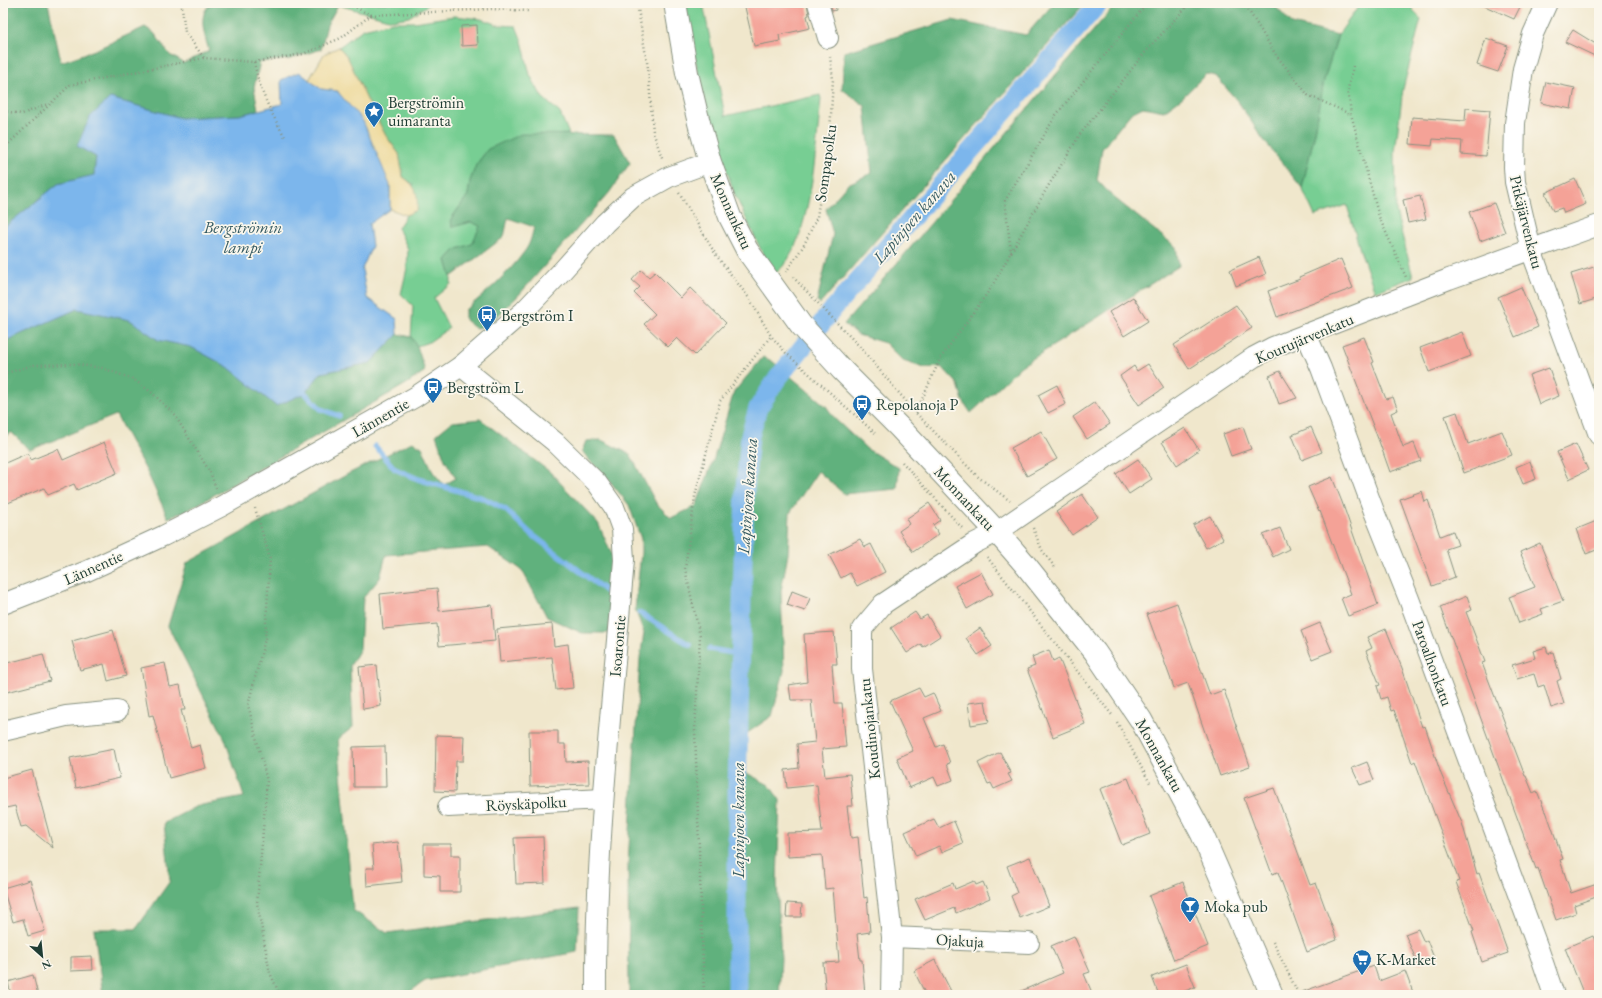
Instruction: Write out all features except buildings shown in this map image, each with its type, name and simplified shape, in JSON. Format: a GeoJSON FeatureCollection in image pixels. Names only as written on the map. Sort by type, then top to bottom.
{"type":"FeatureCollection","features":[{"type":"Feature","properties":{"kind":"main road","name":"Monnankatu"},"geometry":{"type":"LineString","coordinates":[[675,3],[687,73],[710,162],[730,217],[747,250],[779,277],[801,325],[842,370],[900,428],[1024,563],[1095,652],[1141,720],[1202,834],[1272,995]]}},
{"type":"Feature","properties":{"kind":"street"},"geometry":{"type":"LineString","coordinates":[[818,3],[828,38]]}},
{"type":"Feature","properties":{"kind":"street","name":"Pitkäjärvenkatu"},"geometry":{"type":"LineString","coordinates":[[1547,3],[1533,34],[1523,69],[1515,123],[1515,182],[1531,250],[1599,435]]}},
{"type":"Feature","properties":{"kind":"street","name":"Lännentie"},"geometry":{"type":"LineString","coordinates":[[3,604],[87,571],[163,536],[222,506],[415,397],[461,366],[524,311],[605,223],[634,197],[669,177],[710,162]]}},
{"type":"Feature","properties":{"kind":"street","name":"Kourujärvenkatu"},"geometry":{"type":"LineString","coordinates":[[996,532],[1254,357],[1273,347],[1599,224]]}},
{"type":"Feature","properties":{"kind":"street","name":"Paroalhonkatu"},"geometry":{"type":"LineString","coordinates":[[1306,334],[1321,368],[1375,514],[1410,599],[1554,995]]}},
{"type":"Feature","properties":{"kind":"street","name":"Isoarontie"},"geometry":{"type":"LineString","coordinates":[[461,366],[555,442],[597,483],[614,507],[622,529],[624,560],[603,799],[596,949],[596,995]]}},
{"type":"Feature","properties":{"kind":"street","name":"Koudinojankatu"},"geometry":{"type":"LineString","coordinates":[[891,995],[892,937],[862,669],[862,629],[883,604],[975,543],[996,532]]}},
{"type":"Feature","properties":{"kind":"street"},"geometry":{"type":"LineString","coordinates":[[3,732],[66,716],[116,711]]}},
{"type":"Feature","properties":{"kind":"street","name":"Röyskäpolku"},"geometry":{"type":"LineString","coordinates":[[448,807],[603,799]]}},
{"type":"Feature","properties":{"kind":"street","name":"Ojakuja"},"geometry":{"type":"LineString","coordinates":[[892,937],[1029,943]]}},
{"type":"Feature","properties":{"kind":"path"},"geometry":{"type":"LineString","coordinates":[[183,3],[182,7],[185,32],[204,58]]}},
{"type":"Feature","properties":{"kind":"path"},"geometry":{"type":"LineString","coordinates":[[346,3],[371,15],[491,9],[529,11]]}},
{"type":"Feature","properties":{"kind":"path"},"geometry":{"type":"LineString","coordinates":[[1011,253],[1005,201],[1056,115],[1147,3]]}},
{"type":"Feature","properties":{"kind":"path"},"geometry":{"type":"LineString","coordinates":[[916,414],[940,359],[991,288],[1047,188],[1081,133],[1147,50],[1190,3]]}},
{"type":"Feature","properties":{"kind":"path"},"geometry":{"type":"LineString","coordinates":[[1244,3],[1276,55],[1308,95],[1351,114]]}},
{"type":"Feature","properties":{"kind":"path"},"geometry":{"type":"LineString","coordinates":[[3,149],[70,85],[204,58],[254,62],[303,54],[341,38],[371,15]]}},
{"type":"Feature","properties":{"kind":"path","name":"Sompapolku"},"geometry":{"type":"LineString","coordinates":[[749,298],[779,277],[804,245],[817,217],[830,132],[833,79],[828,38]]}},
{"type":"Feature","properties":{"kind":"path"},"geometry":{"type":"LineString","coordinates":[[254,62],[258,82],[264,98],[285,137]]}},
{"type":"Feature","properties":{"kind":"path"},"geometry":{"type":"LineString","coordinates":[[1353,66],[1348,90],[1351,114],[1379,217],[1413,294]]}},
{"type":"Feature","properties":{"kind":"path"},"geometry":{"type":"LineString","coordinates":[[3,111],[22,114],[51,104]]}},
{"type":"Feature","properties":{"kind":"path"},"geometry":{"type":"LineString","coordinates":[[779,277],[822,309],[860,347],[916,414],[977,476],[1026,512],[1042,550]]}},
{"type":"Feature","properties":{"kind":"path"},"geometry":{"type":"LineString","coordinates":[[704,995],[695,730],[700,636],[685,569],[695,496],[720,401],[771,336]]}},
{"type":"Feature","properties":{"kind":"path"},"geometry":{"type":"LineString","coordinates":[[786,352],[878,436]]}},
{"type":"Feature","properties":{"kind":"path"},"geometry":{"type":"LineString","coordinates":[[3,374],[34,365],[74,364],[102,368],[133,379],[151,392],[174,414],[210,472],[222,506]]}},
{"type":"Feature","properties":{"kind":"path"},"geometry":{"type":"LineString","coordinates":[[899,459],[975,543],[1115,720],[1154,789]]}},
{"type":"Feature","properties":{"kind":"path"},"geometry":{"type":"LineString","coordinates":[[250,490],[270,559],[265,639],[248,705],[267,781],[257,903],[270,973],[280,995]]}},
{"type":"Feature","properties":{"kind":"path"},"geometry":{"type":"LineString","coordinates":[[1278,955],[1300,995]]}},
{"type":"Feature","properties":{"kind":"green space"},"geometry":{"type":"Polygon","coordinates":[[[3,3],[48,3],[61,62],[95,50],[145,27],[154,33],[170,55],[184,63],[209,51],[204,32],[203,19],[204,13],[212,3],[338,3],[338,5],[327,25],[321,49],[290,59],[260,62],[254,87],[258,110],[240,115],[181,118],[110,98],[77,146],[96,157],[94,176],[58,184],[3,228],[3,3]]]}},
{"type":"Feature","properties":{"kind":"green space"},"geometry":{"type":"Polygon","coordinates":[[[338,3],[431,3],[409,17],[392,20],[338,5],[338,3]]]}},
{"type":"Feature","properties":{"kind":"green space"},"geometry":{"type":"Polygon","coordinates":[[[689,3],[703,3],[725,116],[820,95],[821,99],[814,166],[805,217],[798,240],[788,259],[776,273],[771,271],[734,193],[707,110],[687,24],[687,6],[689,3]]]}},
{"type":"Feature","properties":{"kind":"green space"},"geometry":{"type":"Polygon","coordinates":[[[1054,3],[1085,3],[820,304],[817,301],[833,234],[826,209],[848,184],[872,173],[865,106],[842,89],[844,52],[952,20],[1026,35],[1054,3]]]}},
{"type":"Feature","properties":{"kind":"green space"},"geometry":{"type":"Polygon","coordinates":[[[1117,3],[1272,3],[1292,24],[1338,35],[1324,80],[1315,132],[1302,188],[1263,139],[1239,103],[1216,76],[1206,74],[1183,97],[1164,111],[1143,107],[1131,113],[1102,149],[1097,180],[1112,196],[1176,247],[1179,266],[1021,366],[971,413],[963,401],[958,384],[942,367],[924,368],[903,361],[885,343],[858,335],[844,324],[1117,3]]]}},
{"type":"Feature","properties":{"kind":"green space"},"geometry":{"type":"Polygon","coordinates":[[[1361,3],[1410,3],[1414,12],[1421,19],[1403,89],[1395,152],[1396,212],[1413,277],[1375,292],[1360,250],[1347,205],[1315,216],[1302,188],[1315,132],[1324,80],[1338,35],[1361,3]]]}},
{"type":"Feature","properties":{"kind":"green space"},"geometry":{"type":"Polygon","coordinates":[[[454,16],[481,19],[498,25],[516,26],[522,41],[530,75],[542,97],[560,113],[569,134],[551,135],[488,149],[476,165],[470,181],[468,195],[451,219],[452,227],[471,222],[481,226],[472,244],[455,250],[446,260],[451,277],[451,284],[434,298],[449,328],[429,342],[417,346],[411,337],[413,306],[401,294],[407,268],[408,249],[398,228],[406,215],[417,210],[413,184],[403,177],[399,154],[386,136],[367,100],[348,58],[339,47],[363,29],[393,22],[414,22],[454,16]]]}},
{"type":"Feature","properties":{"kind":"green space"},"geometry":{"type":"Polygon","coordinates":[[[521,134],[614,135],[630,163],[609,193],[517,297],[487,326],[475,328],[465,320],[465,310],[496,283],[518,260],[528,246],[534,227],[508,218],[504,237],[451,277],[446,260],[455,250],[472,244],[480,226],[471,222],[452,227],[451,219],[468,195],[470,181],[476,165],[488,149],[521,134]]]}},
{"type":"Feature","properties":{"kind":"green space"},"geometry":{"type":"Polygon","coordinates":[[[77,309],[130,320],[158,340],[191,347],[228,367],[276,406],[305,393],[321,373],[370,363],[398,334],[411,337],[417,346],[425,371],[408,383],[188,510],[168,518],[148,474],[116,415],[30,450],[11,432],[3,438],[3,342],[77,309]]]}},
{"type":"Feature","properties":{"kind":"green space"},"geometry":{"type":"Polygon","coordinates":[[[763,357],[772,361],[826,406],[836,420],[867,449],[899,468],[897,489],[844,494],[818,471],[790,513],[788,554],[781,591],[784,671],[772,716],[743,736],[739,769],[769,785],[780,800],[777,881],[781,959],[779,995],[629,995],[628,864],[640,658],[644,633],[635,609],[641,539],[629,505],[608,479],[582,451],[586,441],[601,440],[630,454],[656,503],[671,518],[696,506],[713,461],[734,392],[763,357]]]}},
{"type":"Feature","properties":{"kind":"green space"},"geometry":{"type":"Polygon","coordinates":[[[480,419],[550,472],[598,523],[615,562],[609,633],[582,633],[547,617],[522,570],[488,547],[386,555],[380,578],[363,598],[360,649],[350,666],[353,727],[338,739],[353,910],[387,933],[579,908],[577,952],[425,981],[408,993],[408,995],[103,995],[94,929],[136,929],[170,881],[164,823],[197,806],[244,797],[225,739],[168,626],[187,563],[348,474],[412,442],[422,447],[433,472],[444,485],[456,478],[445,460],[436,435],[452,422],[480,419]]]}},
{"type":"Feature","properties":{"kind":"sand","name":"Bergströmin uimaranta"},"geometry":{"type":"Polygon","coordinates":[[[339,47],[348,58],[367,100],[386,136],[399,154],[403,177],[416,191],[417,210],[406,215],[390,209],[390,185],[338,91],[321,89],[309,80],[324,54],[339,47]]]}},
{"type":"Feature","properties":{"kind":"water","name":"Bergströmin lampi"},"geometry":{"type":"Polygon","coordinates":[[[299,72],[321,89],[337,91],[363,121],[390,185],[390,209],[369,224],[372,246],[362,269],[367,298],[397,319],[398,334],[370,363],[321,373],[305,393],[276,406],[228,367],[191,347],[158,340],[130,320],[77,309],[3,342],[3,228],[58,184],[94,175],[96,157],[77,146],[90,117],[110,98],[181,118],[240,115],[282,104],[281,80],[299,72]]]}},
{"type":"Feature","properties":{"kind":"waterway","name":"Lapinjoen kanava"},"geometry":{"type":"LineString","coordinates":[[737,995],[737,790],[745,488],[750,436],[758,408],[777,379],[834,308],[1099,3]]}},
{"type":"Feature","properties":{"kind":"waterway"},"geometry":{"type":"LineString","coordinates":[[305,393],[321,409],[339,416]]}},
{"type":"Feature","properties":{"kind":"waterway"},"geometry":{"type":"LineString","coordinates":[[375,446],[395,469],[418,479],[483,498],[506,510],[530,533],[607,592]]}},
{"type":"Feature","properties":{"kind":"waterway"},"geometry":{"type":"LineString","coordinates":[[640,613],[690,645]]}},
{"type":"Feature","properties":{"kind":"waterway"},"geometry":{"type":"LineString","coordinates":[[709,649],[739,654]]}},
{"type":"Feature","properties":{"kind":"place","name":"Bergströmin uimaranta"},"geometry":{"type":"Point","coordinates":[374,128]}},
{"type":"Feature","properties":{"kind":"place","name":"Bergström I"},"geometry":{"type":"Point","coordinates":[487,332]}},
{"type":"Feature","properties":{"kind":"place","name":"Bergström L"},"geometry":{"type":"Point","coordinates":[433,404]}},
{"type":"Feature","properties":{"kind":"place","name":"Repolanoja P"},"geometry":{"type":"Point","coordinates":[862,421]}},
{"type":"Feature","properties":{"kind":"place","name":"Moka pub"},"geometry":{"type":"Point","coordinates":[1190,923]}},
{"type":"Feature","properties":{"kind":"place","name":"K-Market"},"geometry":{"type":"Point","coordinates":[1362,976]}}]}
